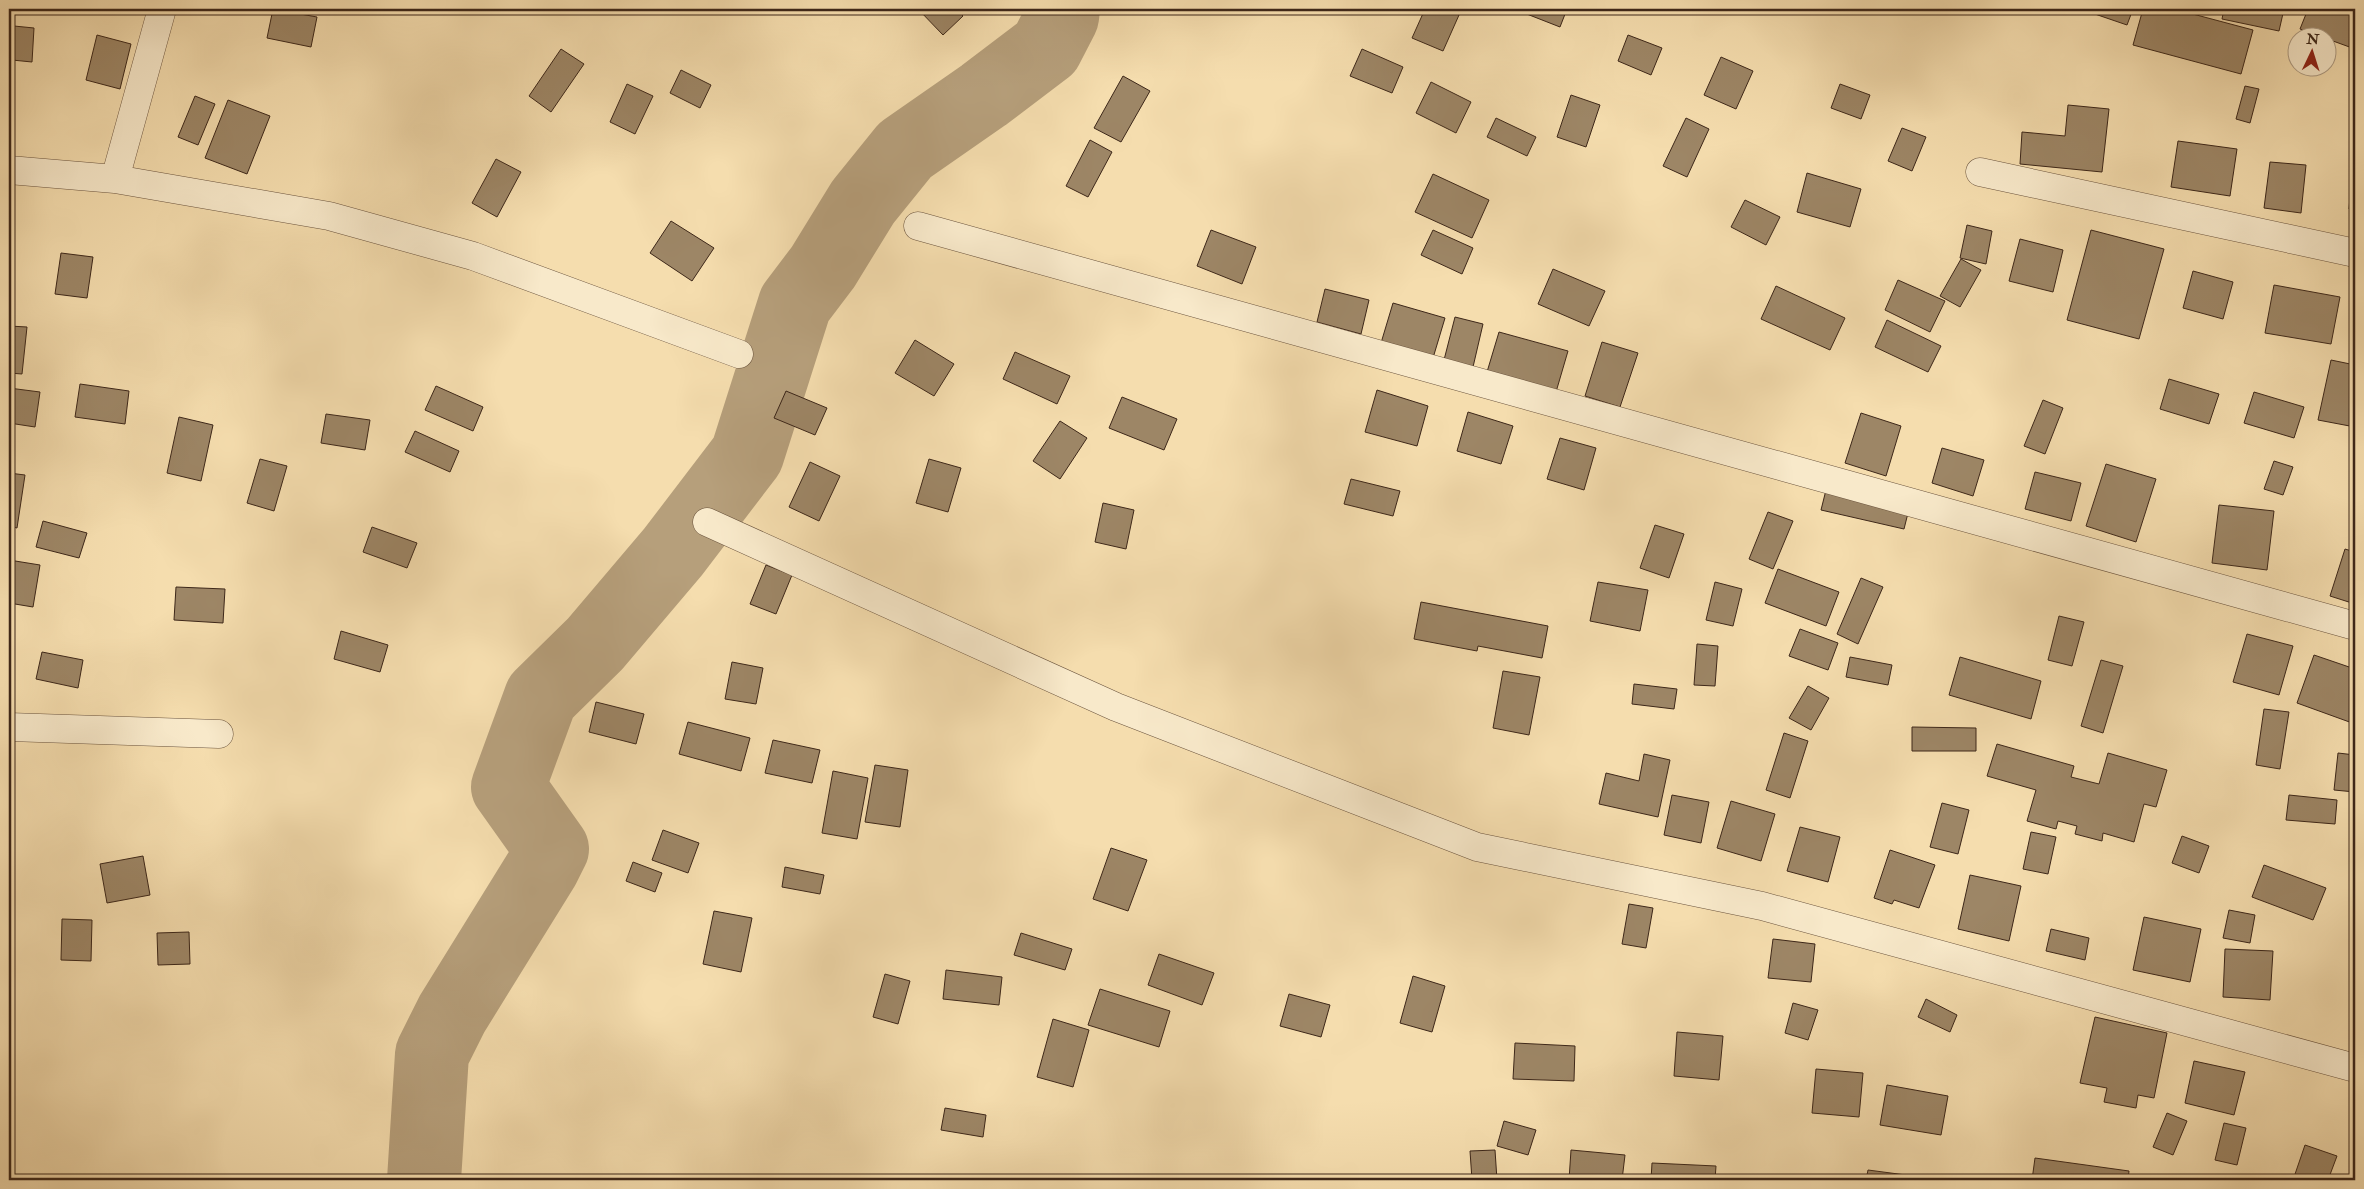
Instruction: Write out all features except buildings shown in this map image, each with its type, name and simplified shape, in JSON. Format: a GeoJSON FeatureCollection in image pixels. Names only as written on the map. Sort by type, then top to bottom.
{"type":"FeatureCollection","features":[{"type":"Feature","properties":{"kind":"street"},"geometry":{"type":"LineString","coordinates":[[115,179],[162,9]]}},
{"type":"Feature","properties":{"kind":"street"},"geometry":{"type":"LineString","coordinates":[[9,170],[115,179],[329,216],[473,256],[739,354]]}},
{"type":"Feature","properties":{"kind":"street"},"geometry":{"type":"LineString","coordinates":[[1980,172],[2355,252]]}},
{"type":"Feature","properties":{"kind":"street"},"geometry":{"type":"LineString","coordinates":[[918,226],[2355,626]]}},
{"type":"Feature","properties":{"kind":"street"},"geometry":{"type":"LineString","coordinates":[[707,522],[1116,706],[1477,848],[1762,906],[2355,1068]]}},
{"type":"Feature","properties":{"kind":"street"},"geometry":{"type":"LineString","coordinates":[[9,727],[219,734]]}},
{"type":"Feature","properties":{"kind":"waterway"},"geometry":{"type":"LineString","coordinates":[[424,1180],[432,1054],[452,1014],[543,867],[552,849],[508,787],[541,697],[595,644],[673,552],[747,455],[795,304],[823,267],[863,202],[905,150],[984,95],[1046,48],[1062,17],[1063,9]]}}]}
